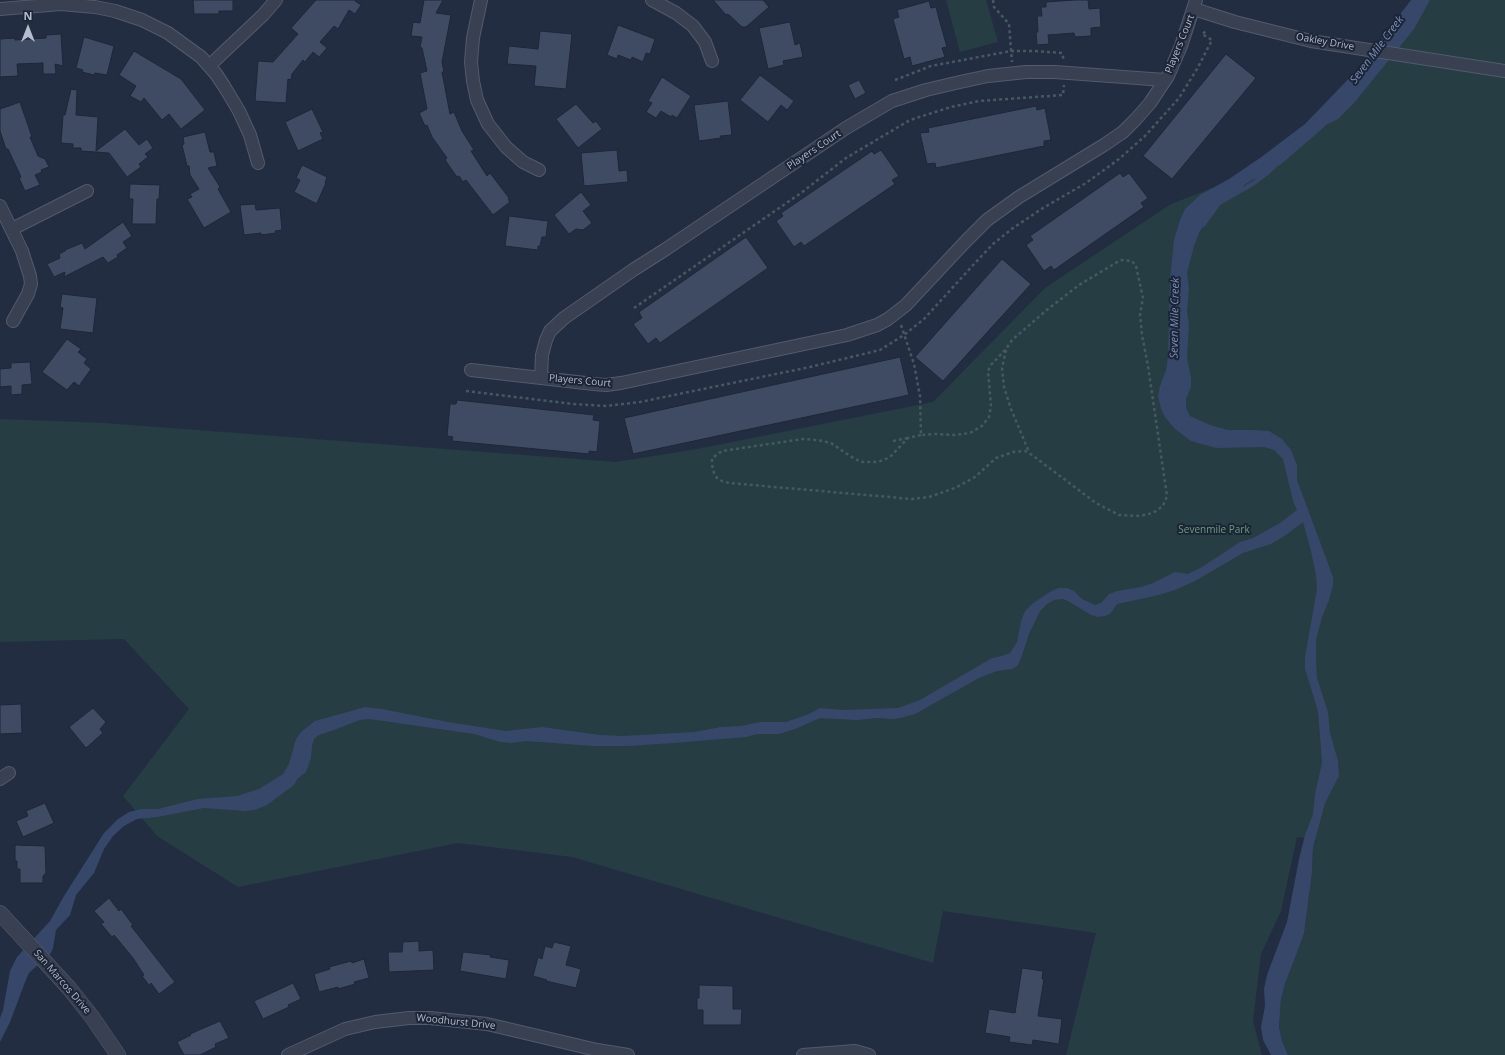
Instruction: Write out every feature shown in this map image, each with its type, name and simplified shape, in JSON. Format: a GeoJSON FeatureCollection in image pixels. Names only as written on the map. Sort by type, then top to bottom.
{"type":"FeatureCollection","features":[{"type":"Feature","properties":{"kind":"street"},"geometry":{"type":"LineString","coordinates":[[209,66],[264,15],[276,0]]}},
{"type":"Feature","properties":{"kind":"street"},"geometry":{"type":"LineString","coordinates":[[481,0],[471,56],[473,81],[477,100],[488,124],[506,147],[523,162],[539,170]]}},
{"type":"Feature","properties":{"kind":"street"},"geometry":{"type":"LineString","coordinates":[[652,0],[676,13],[693,26],[705,42],[712,61]]}},
{"type":"Feature","properties":{"kind":"street","name":"Oakley Drive"},"geometry":{"type":"LineString","coordinates":[[1198,3],[1235,22],[1289,36],[1505,71]]}},
{"type":"Feature","properties":{"kind":"street","name":"Players Court"},"geometry":{"type":"LineString","coordinates":[[471,370],[606,385],[635,381],[847,335],[877,325],[906,305],[987,220],[1019,197],[1123,132],[1136,119],[1150,103],[1165,80],[1176,58],[1198,3]]}},
{"type":"Feature","properties":{"kind":"street"},"geometry":{"type":"LineString","coordinates":[[0,9],[49,4],[96,4],[155,26],[191,49],[209,66],[224,86],[239,111],[250,136],[258,163]]}},
{"type":"Feature","properties":{"kind":"street","name":"Players Court"},"geometry":{"type":"LineString","coordinates":[[541,378],[542,355],[546,340],[550,331],[564,318],[633,270],[846,128],[892,101],[926,90],[988,76],[1014,73],[1055,72],[1165,80]]}},
{"type":"Feature","properties":{"kind":"street"},"geometry":{"type":"LineString","coordinates":[[12,229],[87,191]]}},
{"type":"Feature","properties":{"kind":"street"},"geometry":{"type":"LineString","coordinates":[[0,206],[26,261],[31,284],[26,298],[12,321]]}},
{"type":"Feature","properties":{"kind":"street","name":"San Marcos Drive"},"geometry":{"type":"LineString","coordinates":[[0,913],[82,1003],[118,1055]]}},
{"type":"Feature","properties":{"kind":"street","name":"Woodhurst Drive"},"geometry":{"type":"LineString","coordinates":[[288,1055],[345,1029],[375,1022],[409,1018],[430,1018],[487,1024],[572,1050],[628,1055]]}},
{"type":"Feature","properties":{"kind":"street"},"geometry":{"type":"LineString","coordinates":[[803,1055],[855,1051],[869,1055]]}},
{"type":"Feature","properties":{"kind":"path"},"geometry":{"type":"LineString","coordinates":[[993,0],[994,6],[1009,24],[1014,73]]}},
{"type":"Feature","properties":{"kind":"path"},"geometry":{"type":"LineString","coordinates":[[466,391],[573,404],[606,406],[640,402],[810,367],[880,350],[904,335],[924,319],[993,244],[1043,208],[1086,183],[1119,159],[1145,136],[1179,98],[1197,69],[1212,40],[1202,34],[1208,30]]}},
{"type":"Feature","properties":{"kind":"path"},"geometry":{"type":"LineString","coordinates":[[895,80],[930,66],[1011,51],[1062,53],[1065,64]]}},
{"type":"Feature","properties":{"kind":"path"},"geometry":{"type":"LineString","coordinates":[[634,308],[801,193],[846,158],[910,120],[951,107],[979,101],[1063,95],[1064,84]]}},
{"type":"Feature","properties":{"kind":"path"},"geometry":{"type":"LineString","coordinates":[[893,441],[921,435],[967,434],[982,426],[987,421],[991,409],[988,371],[993,362],[1006,349],[1012,340],[1065,295],[1119,261],[1130,260],[1134,263],[1143,298],[1140,315],[1166,486],[1167,496],[1164,503],[1157,510],[1145,516],[1119,515],[1096,503],[1029,452],[1011,409],[1002,380],[1002,364],[1006,349]]}},
{"type":"Feature","properties":{"kind":"path"},"geometry":{"type":"LineString","coordinates":[[896,313],[914,364],[920,396],[921,435]]}},
{"type":"Feature","properties":{"kind":"path"},"geometry":{"type":"LineString","coordinates":[[908,438],[891,456],[877,462],[861,462],[831,443],[803,439],[722,451],[712,459],[712,465],[717,478],[729,483],[912,499],[929,497],[955,488],[975,477],[996,458],[1003,455],[1018,451],[1029,452]]}},
{"type":"Feature","properties":{"kind":"green space"},"geometry":{"type":"Polygon","coordinates":[[[946,0],[986,0],[998,42],[960,52],[946,0]]]}},
{"type":"Feature","properties":{"kind":"green space","name":"Sevenmile Park"},"geometry":{"type":"Polygon","coordinates":[[[1424,0],[1505,0],[1505,1055],[1288,1055],[1282,1041],[1279,1027],[1281,999],[1285,984],[1304,934],[1312,873],[1313,848],[1316,840],[1297,837],[1281,911],[1261,954],[1253,1021],[1262,1055],[1066,1055],[1096,933],[943,911],[933,963],[572,857],[458,843],[238,887],[157,836],[123,796],[189,709],[124,639],[0,642],[0,419],[105,423],[616,462],[697,449],[933,402],[1045,288],[1171,204],[1251,173],[1347,97],[1424,0]]]}},
{"type":"Feature","properties":{"kind":"water"},"geometry":{"type":"Polygon","coordinates":[[[1411,0],[1430,0],[1414,29],[1354,103],[1338,119],[1316,130],[1296,145],[1268,175],[1254,179],[1244,185],[1237,194],[1226,198],[1216,205],[1199,233],[1187,273],[1189,289],[1187,311],[1189,324],[1187,357],[1191,387],[1186,399],[1186,408],[1190,416],[1210,425],[1228,430],[1269,431],[1282,439],[1291,450],[1297,465],[1297,480],[1333,577],[1333,585],[1329,600],[1322,617],[1316,640],[1316,661],[1317,678],[1328,712],[1330,733],[1338,761],[1339,776],[1325,803],[1313,848],[1312,873],[1304,934],[1285,984],[1281,999],[1279,1027],[1282,1041],[1288,1055],[1271,1055],[1263,1040],[1261,1027],[1265,1006],[1264,989],[1267,975],[1287,922],[1299,859],[1305,835],[1313,814],[1315,794],[1322,763],[1318,711],[1305,669],[1305,657],[1317,589],[1311,551],[1303,522],[1271,544],[1243,553],[1195,581],[1175,590],[1155,596],[1117,604],[1110,614],[1105,616],[1098,617],[1091,615],[1063,599],[1054,600],[1040,611],[1029,634],[1017,666],[1012,669],[997,671],[979,678],[915,714],[895,719],[877,718],[857,720],[820,718],[779,734],[757,734],[746,737],[628,746],[593,746],[526,741],[511,743],[500,742],[474,734],[369,719],[360,720],[319,735],[314,739],[311,758],[306,772],[297,779],[294,785],[267,805],[255,810],[245,811],[204,808],[157,817],[137,819],[124,826],[113,836],[104,849],[94,873],[76,895],[70,915],[56,930],[51,953],[29,973],[10,1022],[0,1042],[0,1018],[3,1010],[10,971],[17,957],[50,921],[104,833],[118,819],[129,812],[141,809],[158,809],[198,799],[237,796],[259,789],[283,774],[289,764],[296,739],[301,732],[315,721],[365,707],[506,731],[542,727],[600,735],[623,736],[694,732],[760,722],[786,722],[809,714],[820,708],[843,710],[898,708],[920,700],[992,658],[1010,653],[1017,642],[1021,621],[1025,611],[1032,604],[1058,588],[1067,588],[1074,591],[1082,599],[1095,605],[1101,603],[1109,594],[1117,591],[1141,587],[1175,572],[1188,574],[1202,567],[1240,542],[1253,538],[1280,523],[1297,510],[1293,501],[1283,459],[1274,450],[1264,447],[1216,448],[1191,441],[1175,429],[1165,417],[1161,409],[1158,396],[1166,370],[1168,357],[1170,280],[1174,240],[1185,209],[1200,195],[1229,179],[1305,124],[1359,68],[1411,0]]]}},
{"type":"Feature","properties":{"kind":"building"},"geometry":{"type":"Polygon","coordinates":[[[193,0],[233,0],[233,11],[219,11],[219,14],[194,14],[193,0]]]}},
{"type":"Feature","properties":{"kind":"building"},"geometry":{"type":"Polygon","coordinates":[[[316,0],[355,0],[361,5],[355,14],[349,10],[338,29],[334,26],[320,42],[327,48],[319,57],[313,52],[305,62],[303,60],[292,74],[291,80],[288,79],[286,103],[255,101],[258,61],[273,62],[298,34],[291,28],[316,0]]]}},
{"type":"Feature","properties":{"kind":"building"},"geometry":{"type":"Polygon","coordinates":[[[424,0],[443,0],[436,13],[451,15],[442,62],[444,72],[442,72],[450,114],[454,112],[462,131],[474,150],[471,151],[487,176],[490,173],[509,198],[508,199],[510,202],[493,215],[466,180],[463,182],[459,176],[457,177],[445,160],[447,158],[432,137],[427,125],[425,126],[419,113],[427,109],[420,73],[427,71],[422,48],[420,47],[422,37],[411,36],[413,22],[420,23],[424,0]]]}},
{"type":"Feature","properties":{"kind":"building"},"geometry":{"type":"Polygon","coordinates":[[[713,0],[763,0],[769,7],[746,27],[742,27],[728,14],[726,15],[713,0]]]}},
{"type":"Feature","properties":{"kind":"building"},"geometry":{"type":"Polygon","coordinates":[[[1088,0],[1089,9],[1100,8],[1101,27],[1091,28],[1091,36],[1075,37],[1074,33],[1048,35],[1049,44],[1037,45],[1037,16],[1042,16],[1041,7],[1046,7],[1046,2],[1088,0]]]}},
{"type":"Feature","properties":{"kind":"building"},"geometry":{"type":"Polygon","coordinates":[[[929,1],[931,8],[936,7],[947,47],[942,48],[945,57],[912,66],[910,57],[904,59],[893,19],[899,17],[897,10],[929,1]]]}},
{"type":"Feature","properties":{"kind":"building"},"geometry":{"type":"Polygon","coordinates":[[[790,22],[795,45],[800,43],[803,57],[783,61],[784,65],[768,69],[759,28],[790,22]]]}},
{"type":"Feature","properties":{"kind":"building"},"geometry":{"type":"Polygon","coordinates":[[[618,25],[655,39],[650,54],[646,53],[643,62],[632,57],[631,60],[618,55],[617,59],[607,55],[618,25]]]}},
{"type":"Feature","properties":{"kind":"building"},"geometry":{"type":"Polygon","coordinates":[[[540,31],[572,34],[566,89],[534,86],[536,66],[507,64],[509,46],[538,49],[540,31]]]}},
{"type":"Feature","properties":{"kind":"building"},"geometry":{"type":"Polygon","coordinates":[[[61,34],[63,66],[55,64],[56,74],[43,74],[43,63],[17,64],[18,76],[0,77],[0,39],[15,38],[15,40],[46,38],[46,35],[61,34]]]}},
{"type":"Feature","properties":{"kind":"building"},"geometry":{"type":"Polygon","coordinates":[[[84,37],[114,46],[107,75],[95,73],[94,75],[82,72],[83,70],[76,68],[84,37]]]}},
{"type":"Feature","properties":{"kind":"building"},"geometry":{"type":"Polygon","coordinates":[[[134,51],[181,79],[205,110],[181,129],[169,114],[162,120],[144,98],[141,102],[130,96],[136,86],[119,75],[134,51]]]}},
{"type":"Feature","properties":{"kind":"building"},"geometry":{"type":"Polygon","coordinates":[[[1226,54],[1256,78],[1172,179],[1143,156],[1226,54]]]}},
{"type":"Feature","properties":{"kind":"building"},"geometry":{"type":"Polygon","coordinates":[[[760,75],[794,101],[787,110],[781,105],[768,122],[740,100],[760,75]]]}},
{"type":"Feature","properties":{"kind":"building"},"geometry":{"type":"Polygon","coordinates":[[[662,77],[691,96],[677,118],[672,115],[671,117],[661,111],[656,118],[646,112],[652,103],[648,101],[662,77]]]}},
{"type":"Feature","properties":{"kind":"building"},"geometry":{"type":"Polygon","coordinates":[[[859,80],[866,93],[855,99],[848,85],[859,80]]]}},
{"type":"Feature","properties":{"kind":"building"},"geometry":{"type":"Polygon","coordinates":[[[71,89],[77,90],[76,115],[98,117],[96,151],[125,129],[139,145],[147,139],[153,148],[145,154],[148,157],[139,164],[141,167],[127,177],[109,153],[81,151],[81,148],[73,148],[73,144],[61,143],[63,115],[65,115],[71,89]]]}},
{"type":"Feature","properties":{"kind":"building"},"geometry":{"type":"Polygon","coordinates":[[[728,101],[732,135],[699,141],[694,105],[728,101]]]}},
{"type":"Feature","properties":{"kind":"building"},"geometry":{"type":"Polygon","coordinates":[[[20,102],[32,137],[30,137],[38,156],[45,159],[49,167],[41,170],[42,172],[35,175],[40,185],[25,191],[19,178],[21,177],[8,149],[6,149],[0,131],[0,109],[20,102]]]}},
{"type":"Feature","properties":{"kind":"building"},"geometry":{"type":"Polygon","coordinates":[[[576,104],[593,123],[596,121],[602,129],[578,148],[556,119],[576,104]]]}},
{"type":"Feature","properties":{"kind":"building"},"geometry":{"type":"Polygon","coordinates":[[[1036,106],[1037,110],[1045,108],[1051,140],[1044,141],[1044,146],[936,168],[935,163],[927,164],[920,133],[929,132],[928,128],[1036,106]]]}},
{"type":"Feature","properties":{"kind":"building"},"geometry":{"type":"Polygon","coordinates":[[[312,109],[323,132],[320,133],[323,139],[298,151],[285,122],[312,109]]]}},
{"type":"Feature","properties":{"kind":"building"},"geometry":{"type":"Polygon","coordinates":[[[205,132],[210,152],[214,152],[217,166],[208,168],[220,187],[218,189],[231,212],[204,228],[187,199],[192,197],[190,194],[199,189],[190,175],[189,166],[187,166],[182,145],[184,144],[183,137],[205,132]]]}},
{"type":"Feature","properties":{"kind":"building"},"geometry":{"type":"Polygon","coordinates":[[[617,150],[619,171],[627,170],[628,182],[584,186],[581,153],[617,150]]]}},
{"type":"Feature","properties":{"kind":"building"},"geometry":{"type":"Polygon","coordinates":[[[881,150],[899,176],[892,180],[895,184],[804,246],[801,242],[794,247],[776,221],[783,216],[781,213],[872,151],[874,154],[881,150]]]}},
{"type":"Feature","properties":{"kind":"building"},"geometry":{"type":"Polygon","coordinates":[[[302,165],[327,177],[326,183],[317,203],[294,192],[300,180],[296,178],[302,165]]]}},
{"type":"Feature","properties":{"kind":"building"},"geometry":{"type":"Polygon","coordinates":[[[1120,173],[1123,177],[1129,173],[1148,198],[1141,203],[1144,207],[1054,270],[1051,266],[1044,271],[1026,245],[1033,240],[1030,236],[1120,173]]]}},
{"type":"Feature","properties":{"kind":"building"},"geometry":{"type":"Polygon","coordinates":[[[130,184],[160,185],[159,199],[157,199],[156,224],[132,224],[133,199],[129,199],[130,184]]]}},
{"type":"Feature","properties":{"kind":"building"},"geometry":{"type":"Polygon","coordinates":[[[581,192],[591,205],[583,211],[592,223],[583,230],[576,229],[569,234],[554,215],[581,192]]]}},
{"type":"Feature","properties":{"kind":"building"},"geometry":{"type":"Polygon","coordinates":[[[255,204],[256,210],[280,208],[282,230],[275,231],[276,233],[261,235],[261,233],[244,235],[240,205],[255,204]]]}},
{"type":"Feature","properties":{"kind":"building"},"geometry":{"type":"Polygon","coordinates":[[[509,216],[548,221],[546,237],[542,237],[538,250],[505,246],[509,216]]]}},
{"type":"Feature","properties":{"kind":"building"},"geometry":{"type":"Polygon","coordinates":[[[123,222],[132,236],[123,242],[127,248],[117,255],[118,257],[108,263],[103,257],[64,277],[65,272],[54,277],[47,264],[60,258],[59,254],[82,243],[85,249],[123,222]]]}},
{"type":"Feature","properties":{"kind":"building"},"geometry":{"type":"Polygon","coordinates":[[[746,237],[768,268],[660,343],[656,338],[648,344],[633,324],[642,318],[639,312],[746,237]]]}},
{"type":"Feature","properties":{"kind":"building"},"geometry":{"type":"Polygon","coordinates":[[[1002,259],[1031,284],[943,381],[915,357],[1002,259]]]}},
{"type":"Feature","properties":{"kind":"building"},"geometry":{"type":"Polygon","coordinates":[[[62,294],[97,298],[93,333],[60,329],[63,308],[60,307],[62,294]]]}},
{"type":"Feature","properties":{"kind":"building"},"geometry":{"type":"Polygon","coordinates":[[[67,339],[81,349],[78,352],[87,359],[84,363],[91,369],[79,386],[74,382],[67,390],[42,372],[67,339]]]}},
{"type":"Feature","properties":{"kind":"building"},"geometry":{"type":"Polygon","coordinates":[[[900,357],[909,395],[633,454],[624,418],[900,357]]]}},
{"type":"Feature","properties":{"kind":"building"},"geometry":{"type":"Polygon","coordinates":[[[30,362],[32,384],[22,385],[22,394],[11,395],[11,386],[0,387],[0,369],[11,368],[11,363],[30,362]]]}},
{"type":"Feature","properties":{"kind":"building"},"geometry":{"type":"Polygon","coordinates":[[[457,400],[594,415],[593,420],[600,421],[597,452],[589,451],[589,454],[452,441],[453,437],[447,436],[450,404],[456,404],[457,400]]]}},
{"type":"Feature","properties":{"kind":"building"},"geometry":{"type":"Polygon","coordinates":[[[21,704],[22,733],[0,734],[0,705],[21,704]]]}},
{"type":"Feature","properties":{"kind":"building"},"geometry":{"type":"Polygon","coordinates":[[[93,708],[106,722],[100,729],[103,733],[86,748],[69,727],[93,708]]]}},
{"type":"Feature","properties":{"kind":"building"},"geometry":{"type":"Polygon","coordinates":[[[45,803],[54,823],[23,837],[16,821],[28,816],[26,811],[45,803]]]}},
{"type":"Feature","properties":{"kind":"building"},"geometry":{"type":"Polygon","coordinates":[[[15,845],[45,846],[46,873],[43,876],[43,883],[20,883],[20,869],[17,869],[17,861],[15,861],[15,845]]]}},
{"type":"Feature","properties":{"kind":"building"},"geometry":{"type":"Polygon","coordinates":[[[109,898],[119,911],[121,909],[133,925],[131,926],[175,982],[159,994],[151,983],[149,985],[142,976],[144,975],[133,958],[114,935],[112,937],[101,924],[104,922],[94,911],[109,898]]]}},
{"type":"Feature","properties":{"kind":"building"},"geometry":{"type":"Polygon","coordinates":[[[419,941],[419,951],[433,950],[434,970],[389,972],[388,952],[402,952],[403,942],[419,941]]]}},
{"type":"Feature","properties":{"kind":"building"},"geometry":{"type":"Polygon","coordinates":[[[554,942],[571,946],[566,965],[581,969],[576,988],[546,981],[547,980],[533,976],[538,957],[542,959],[545,946],[552,948],[554,942]]]}},
{"type":"Feature","properties":{"kind":"building"},"geometry":{"type":"Polygon","coordinates":[[[463,952],[491,955],[490,957],[509,960],[506,979],[460,971],[463,952]]]}},
{"type":"Feature","properties":{"kind":"building"},"geometry":{"type":"Polygon","coordinates":[[[364,959],[369,978],[354,982],[355,984],[338,989],[338,987],[319,992],[314,974],[330,969],[329,967],[351,961],[352,963],[364,959]]]}},
{"type":"Feature","properties":{"kind":"building"},"geometry":{"type":"Polygon","coordinates":[[[1022,968],[1043,971],[1042,979],[1044,979],[1038,1016],[1062,1019],[1059,1044],[1033,1040],[1032,1045],[1009,1042],[1010,1037],[985,1033],[989,1009],[1015,1013],[1022,968]]]}},
{"type":"Feature","properties":{"kind":"building"},"geometry":{"type":"Polygon","coordinates":[[[293,983],[301,999],[288,1005],[289,1007],[263,1019],[254,1001],[293,983]]]}},
{"type":"Feature","properties":{"kind":"building"},"geometry":{"type":"Polygon","coordinates":[[[699,985],[733,986],[733,1009],[742,1009],[741,1025],[703,1025],[703,1010],[697,1010],[699,985]]]}},
{"type":"Feature","properties":{"kind":"building"},"geometry":{"type":"Polygon","coordinates":[[[220,1021],[229,1038],[215,1044],[216,1047],[200,1055],[184,1055],[177,1042],[191,1035],[190,1034],[220,1021]]]}},
{"type":"Feature","properties":{"kind":"waterway","name":"Seven Mile Creek"},"geometry":{"type":"LineString","coordinates":[[1279,163],[1323,125]]}},
{"type":"Feature","properties":{"kind":"waterway","name":"Seven Mile Creek"},"geometry":{"type":"LineString","coordinates":[[1203,225],[1219,203],[1254,183],[1267,173]]}}]}
